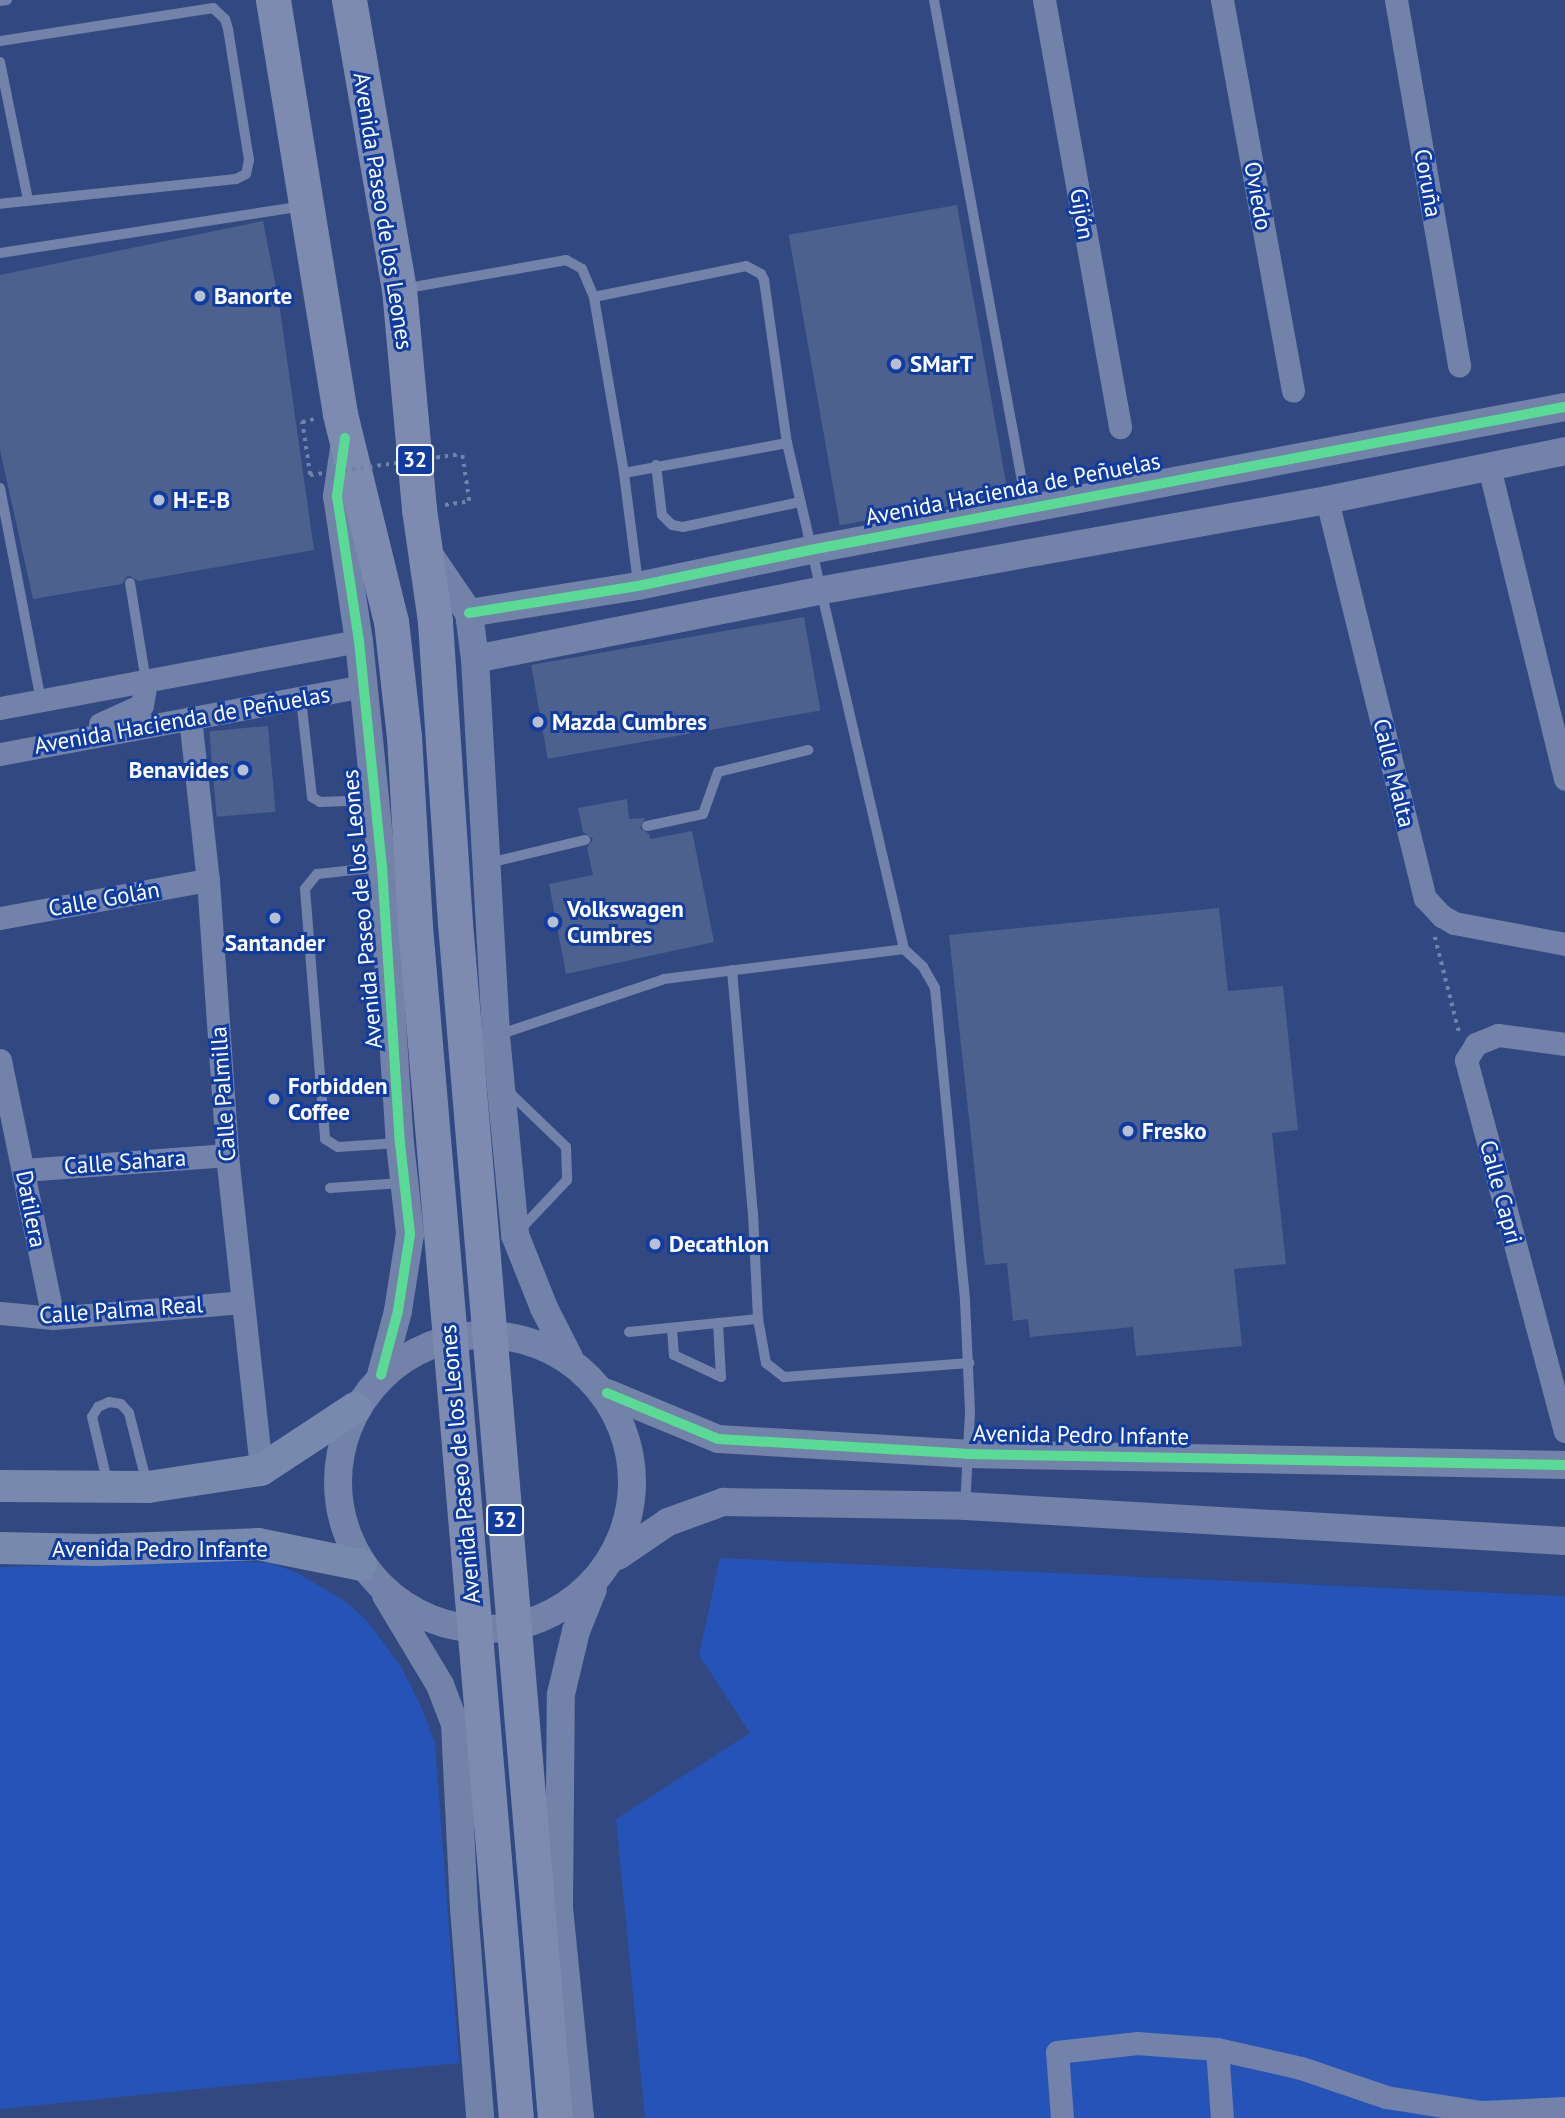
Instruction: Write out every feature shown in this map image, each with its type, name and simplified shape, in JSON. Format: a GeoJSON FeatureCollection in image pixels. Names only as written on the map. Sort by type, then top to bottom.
{"type":"FeatureCollection","features":[{"type":"Feature","properties":{"kind":"main road","name":"Avenida Paseo de los Leones"},"geometry":{"type":"LineString","coordinates":[[272,0],[345,438],[391,621],[404,736],[415,926],[516,2118]]}},
{"type":"Feature","properties":{"kind":"main road","name":"Avenida Paseo de los Leones"},"geometry":{"type":"LineString","coordinates":[[349,0],[399,289],[435,622],[455,923],[555,2118]]}},
{"type":"Feature","properties":{"kind":"main road"},"geometry":{"type":"LineString","coordinates":[[0,1486],[148,1487],[261,1470],[355,1408]]}},
{"type":"Feature","properties":{"kind":"main road","name":"Avenida Pedro Infante"},"geometry":{"type":"LineString","coordinates":[[0,1548],[97,1550],[258,1544],[371,1576]]}},
{"type":"Feature","properties":{"kind":"street","name":"Gijón"},"geometry":{"type":"LineString","coordinates":[[1044,0],[1120,427]]}},
{"type":"Feature","properties":{"kind":"street","name":"Oviedo"},"geometry":{"type":"LineString","coordinates":[[1223,0],[1293,391]]}},
{"type":"Feature","properties":{"kind":"street","name":"Coruña"},"geometry":{"type":"LineString","coordinates":[[1396,0],[1459,366]]}},
{"type":"Feature","properties":{"kind":"street","name":"Avenida Hacienda de Peñuelas"},"geometry":{"type":"LineString","coordinates":[[469,613],[638,586],[1027,508],[1565,407]]}},
{"type":"Feature","properties":{"kind":"street","name":"Avenida Paseo de los Leones"},"geometry":{"type":"LineString","coordinates":[[345,438],[337,496],[359,642],[382,867],[400,1143],[411,1234],[398,1311],[381,1375]]}},
{"type":"Feature","properties":{"kind":"street"},"geometry":{"type":"LineString","coordinates":[[475,659],[823,590],[1327,500],[1565,451]]}},
{"type":"Feature","properties":{"kind":"street"},"geometry":{"type":"LineString","coordinates":[[1489,467],[1565,779]]}},
{"type":"Feature","properties":{"kind":"street","name":"Calle Malta"},"geometry":{"type":"LineString","coordinates":[[1327,500],[1425,898]]}},
{"type":"Feature","properties":{"kind":"street","name":"Avenida Paseo de los Leones"},"geometry":{"type":"LineString","coordinates":[[425,548],[469,613],[475,659],[496,1036],[515,1235],[544,1308],[569,1357]]}},
{"type":"Feature","properties":{"kind":"street","name":"Avenida Hacienda de Peñuelas"},"geometry":{"type":"LineString","coordinates":[[0,708],[359,642]]}},
{"type":"Feature","properties":{"kind":"street"},"geometry":{"type":"LineString","coordinates":[[58,741],[142,705],[146,682]]}},
{"type":"Feature","properties":{"kind":"street","name":"Avenida Hacienda de Peñuelas"},"geometry":{"type":"LineString","coordinates":[[0,754],[363,686]]}},
{"type":"Feature","properties":{"kind":"street","name":"Calle Palmilla"},"geometry":{"type":"LineString","coordinates":[[190,718],[208,880],[227,1155],[261,1470]]}},
{"type":"Feature","properties":{"kind":"street","name":"Calle Golán"},"geometry":{"type":"LineString","coordinates":[[0,918],[208,880]]}},
{"type":"Feature","properties":{"kind":"street"},"geometry":{"type":"LineString","coordinates":[[1425,898],[1442,916],[1454,923],[1565,944]]}},
{"type":"Feature","properties":{"kind":"street"},"geometry":{"type":"LineString","coordinates":[[1466,1060],[1476,1044],[1497,1035],[1565,1044]]}},
{"type":"Feature","properties":{"kind":"street","name":"Datilera"},"geometry":{"type":"LineString","coordinates":[[0,1060],[53,1318]]}},
{"type":"Feature","properties":{"kind":"street","name":"Calle Capri"},"geometry":{"type":"LineString","coordinates":[[1466,1060],[1565,1431]]}},
{"type":"Feature","properties":{"kind":"street","name":"Calle Sahara"},"geometry":{"type":"LineString","coordinates":[[24,1170],[227,1155]]}},
{"type":"Feature","properties":{"kind":"street"},"geometry":{"type":"LineString","coordinates":[[411,1234],[424,1247],[441,1256],[460,1259],[478,1257],[515,1235]]}},
{"type":"Feature","properties":{"kind":"street","name":"Calle Palma Real"},"geometry":{"type":"LineString","coordinates":[[0,1313],[53,1318],[242,1302]]}},
{"type":"Feature","properties":{"kind":"street"},"geometry":{"type":"LineString","coordinates":[[480,2118],[464,1908],[455,1724],[440,1685],[344,1533],[337,1502],[338,1454],[355,1408],[381,1375],[415,1350],[456,1337],[498,1335],[569,1357],[607,1393],[622,1418],[628,1456],[629,1495],[618,1556]]}},
{"type":"Feature","properties":{"kind":"street","name":"Avenida Pedro Infante"},"geometry":{"type":"LineString","coordinates":[[607,1393],[718,1439],[967,1454],[1565,1465]]}},
{"type":"Feature","properties":{"kind":"street"},"geometry":{"type":"LineString","coordinates":[[580,2118],[559,1906],[561,1694],[576,1632],[593,1589],[618,1556],[668,1522],[723,1502],[965,1506],[1565,1541]]}},
{"type":"Feature","properties":{"kind":"street"},"geometry":{"type":"LineString","coordinates":[[371,1576],[415,1611],[454,1625],[496,1628],[568,1607],[593,1589]]}},
{"type":"Feature","properties":{"kind":"street"},"geometry":{"type":"LineString","coordinates":[[464,1908],[469,1892],[480,1879],[494,1870],[510,1867],[527,1870],[541,1878],[553,1890],[559,1906]]}},
{"type":"Feature","properties":{"kind":"street"},"geometry":{"type":"LineString","coordinates":[[1062,2118],[1057,2052],[1137,2043],[1217,2049],[1301,2068],[1379,2095],[1481,2115],[1565,2108]]}},
{"type":"Feature","properties":{"kind":"street"},"geometry":{"type":"LineString","coordinates":[[1217,2049],[1222,2118]]}},
{"type":"Feature","properties":{"kind":"street"},"geometry":{"type":"LineString","coordinates":[[1379,2095],[1381,2118]]}},
{"type":"Feature","properties":{"kind":"lane"},"geometry":{"type":"LineString","coordinates":[[0,1],[7,0]]}},
{"type":"Feature","properties":{"kind":"lane"},"geometry":{"type":"LineString","coordinates":[[934,0],[1027,508]]}},
{"type":"Feature","properties":{"kind":"lane"},"geometry":{"type":"LineString","coordinates":[[0,41],[205,8],[220,11],[228,29],[249,160],[249,168],[242,177],[0,204]]}},
{"type":"Feature","properties":{"kind":"lane"},"geometry":{"type":"LineString","coordinates":[[0,62],[28,200]]}},
{"type":"Feature","properties":{"kind":"lane"},"geometry":{"type":"LineString","coordinates":[[0,254],[308,206]]}},
{"type":"Feature","properties":{"kind":"lane"},"geometry":{"type":"LineString","coordinates":[[399,289],[566,260],[582,269],[594,297],[624,473],[638,586]]}},
{"type":"Feature","properties":{"kind":"lane"},"geometry":{"type":"LineString","coordinates":[[594,297],[746,266],[761,274],[788,443],[810,550],[823,590],[904,949],[923,967],[935,988],[969,1363],[965,1506]]}},
{"type":"Feature","properties":{"kind":"lane"},"geometry":{"type":"LineString","coordinates":[[624,473],[656,465],[788,443]]}},
{"type":"Feature","properties":{"kind":"lane"},"geometry":{"type":"LineString","coordinates":[[656,465],[662,515],[672,525],[682,527],[800,502]]}},
{"type":"Feature","properties":{"kind":"lane"},"geometry":{"type":"LineString","coordinates":[[0,488],[41,701]]}},
{"type":"Feature","properties":{"kind":"lane"},"geometry":{"type":"LineString","coordinates":[[130,583],[146,682]]}},
{"type":"Feature","properties":{"kind":"lane"},"geometry":{"type":"LineString","coordinates":[[301,699],[312,797],[320,803],[375,800]]}},
{"type":"Feature","properties":{"kind":"lane"},"geometry":{"type":"LineString","coordinates":[[647,826],[703,814],[718,772],[808,750]]}},
{"type":"Feature","properties":{"kind":"lane"},"geometry":{"type":"LineString","coordinates":[[486,863],[585,840]]}},
{"type":"Feature","properties":{"kind":"lane"},"geometry":{"type":"LineString","coordinates":[[382,867],[317,874],[304,890],[325,1139],[338,1147],[400,1143]]}},
{"type":"Feature","properties":{"kind":"lane"},"geometry":{"type":"LineString","coordinates":[[496,1036],[664,979],[904,949]]}},
{"type":"Feature","properties":{"kind":"lane"},"geometry":{"type":"LineString","coordinates":[[732,970],[753,1213],[758,1319],[766,1363],[784,1377],[969,1363]]}},
{"type":"Feature","properties":{"kind":"lane"},"geometry":{"type":"LineString","coordinates":[[501,1085],[566,1146],[567,1180],[515,1235]]}},
{"type":"Feature","properties":{"kind":"lane"},"geometry":{"type":"LineString","coordinates":[[330,1188],[405,1183]]}},
{"type":"Feature","properties":{"kind":"lane"},"geometry":{"type":"LineString","coordinates":[[629,1332],[758,1319]]}},
{"type":"Feature","properties":{"kind":"lane"},"geometry":{"type":"LineString","coordinates":[[672,1328],[674,1355],[721,1377],[718,1323]]}},
{"type":"Feature","properties":{"kind":"lane"},"geometry":{"type":"LineString","coordinates":[[108,1488],[93,1417],[99,1407],[109,1402],[121,1404],[130,1413],[148,1487]]}},
{"type":"Feature","properties":{"kind":"path"},"geometry":{"type":"LineString","coordinates":[[302,422],[310,475],[462,454],[469,501]]}},
{"type":"Feature","properties":{"kind":"path"},"geometry":{"type":"LineString","coordinates":[[1425,898],[1466,1060]]}},
{"type":"Feature","properties":{"kind":"shaded area"},"geometry":{"type":"Polygon","coordinates":[[[720,1558],[1565,1596],[1565,2118],[645,2118],[616,1819],[750,1733],[699,1655],[720,1558]]]}},
{"type":"Feature","properties":{"kind":"shaded area"},"geometry":{"type":"Polygon","coordinates":[[[233,1561],[270,1563],[298,1573],[349,1604],[368,1622],[401,1667],[423,1711],[435,1744],[459,2063],[0,2109],[0,1567],[233,1561]]]}},
{"type":"Feature","properties":{"kind":"building","name":"SMarT"},"geometry":{"type":"Polygon","coordinates":[[[957,205],[1008,496],[840,525],[789,235],[957,205]]]}},
{"type":"Feature","properties":{"kind":"building","name":"H-E-B"},"geometry":{"type":"Polygon","coordinates":[[[263,221],[279,303],[314,550],[138,581],[128,575],[122,584],[33,599],[0,450],[0,275],[263,221]]]}},
{"type":"Feature","properties":{"kind":"building"},"geometry":{"type":"Polygon","coordinates":[[[804,617],[820,711],[548,759],[531,665],[804,617]]]}},
{"type":"Feature","properties":{"kind":"building","name":"Benavides"},"geometry":{"type":"Polygon","coordinates":[[[268,726],[275,812],[217,817],[209,731],[268,726]]]}},
{"type":"Feature","properties":{"kind":"building"},"geometry":{"type":"Polygon","coordinates":[[[627,799],[629,819],[645,818],[640,828],[649,834],[651,839],[692,831],[714,942],[566,974],[549,884],[593,875],[587,848],[593,839],[583,832],[578,808],[627,799]]]}},
{"type":"Feature","properties":{"kind":"building","name":"Fresko"},"geometry":{"type":"Polygon","coordinates":[[[1219,908],[1228,991],[1283,986],[1298,1130],[1272,1133],[1286,1264],[1234,1269],[1242,1346],[1136,1356],[1133,1327],[1030,1337],[1028,1319],[1013,1321],[1007,1263],[985,1265],[949,935],[1219,908]]]}},
{"type":"Feature","properties":{"kind":"cycle path"},"geometry":{"type":"LineString","coordinates":[[469,613],[638,586],[810,550],[1565,407]]}},
{"type":"Feature","properties":{"kind":"cycle path"},"geometry":{"type":"LineString","coordinates":[[345,438],[337,496],[359,641],[382,867],[400,1143],[410,1234],[398,1311],[381,1375]]}},
{"type":"Feature","properties":{"kind":"cycle path"},"geometry":{"type":"LineString","coordinates":[[607,1393],[718,1439],[967,1454],[1565,1465]]}},
{"type":"Feature","properties":{"kind":"place","name":"Banorte"},"geometry":{"type":"Point","coordinates":[200,296]}},
{"type":"Feature","properties":{"kind":"place","name":"SMarT"},"geometry":{"type":"Point","coordinates":[896,364]}},
{"type":"Feature","properties":{"kind":"place","name":"H-E-B"},"geometry":{"type":"Point","coordinates":[159,500]}},
{"type":"Feature","properties":{"kind":"place","name":"Mazda Cumbres"},"geometry":{"type":"Point","coordinates":[538,722]}},
{"type":"Feature","properties":{"kind":"place","name":"Benavides"},"geometry":{"type":"Point","coordinates":[243,770]}},
{"type":"Feature","properties":{"kind":"place","name":"Santander"},"geometry":{"type":"Point","coordinates":[275,918]}},
{"type":"Feature","properties":{"kind":"place","name":"Volkswagen Cumbres"},"geometry":{"type":"Point","coordinates":[553,922]}},
{"type":"Feature","properties":{"kind":"place","name":"Forbidden Coffee"},"geometry":{"type":"Point","coordinates":[274,1099]}},
{"type":"Feature","properties":{"kind":"place","name":"Fresko"},"geometry":{"type":"Point","coordinates":[1128,1131]}},
{"type":"Feature","properties":{"kind":"place","name":"Decathlon"},"geometry":{"type":"Point","coordinates":[655,1244]}}]}
